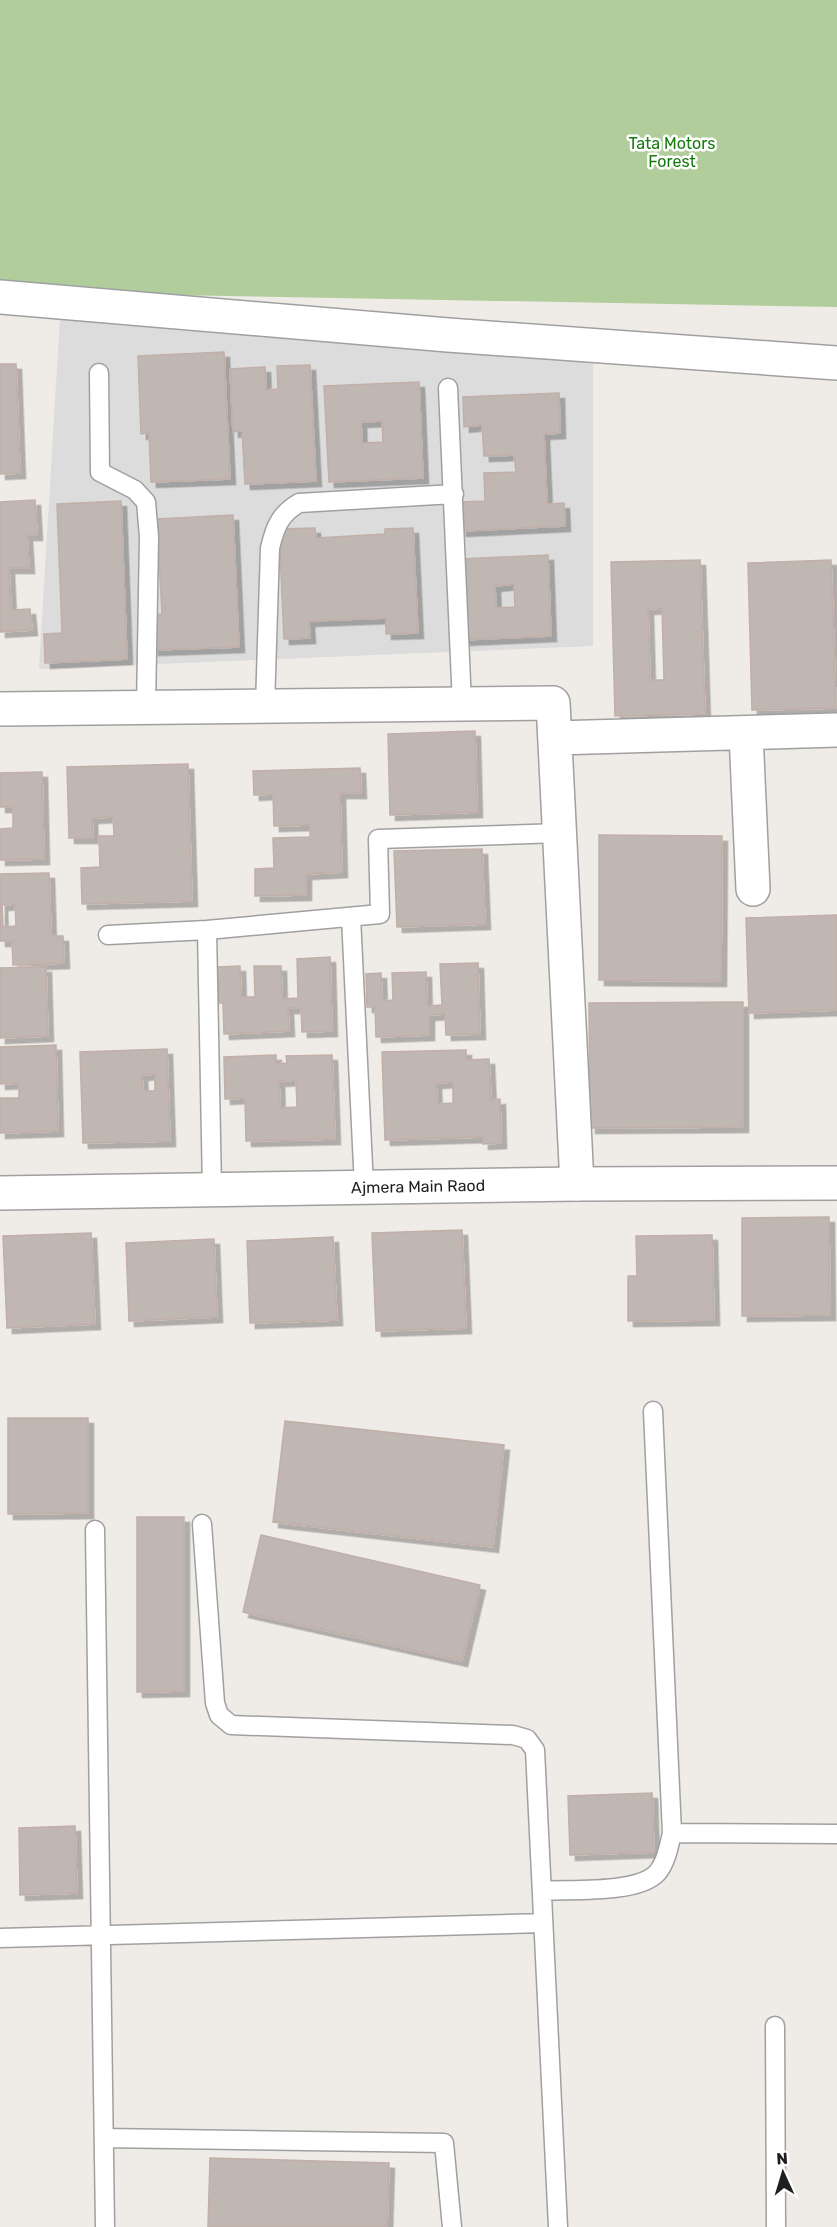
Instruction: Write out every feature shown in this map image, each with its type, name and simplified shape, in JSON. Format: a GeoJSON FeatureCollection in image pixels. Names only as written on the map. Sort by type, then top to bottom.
{"type":"FeatureCollection","features":[{"type":"Feature","properties":{"kind":"street"},"geometry":{"type":"LineString","coordinates":[[0,297],[436,334],[837,363]]}},
{"type":"Feature","properties":{"kind":"street"},"geometry":{"type":"LineString","coordinates":[[0,709],[553,703],[577,1184]]}},
{"type":"Feature","properties":{"kind":"street"},"geometry":{"type":"LineString","coordinates":[[555,738],[837,730]]}},
{"type":"Feature","properties":{"kind":"street"},"geometry":{"type":"LineString","coordinates":[[746,734],[753,889]]}},
{"type":"Feature","properties":{"kind":"street","name":"Ajmera Main Raod"},"geometry":{"type":"LineString","coordinates":[[0,1192],[837,1183]]}},
{"type":"Feature","properties":{"kind":"lane"},"geometry":{"type":"LineString","coordinates":[[99,374],[100,472],[135,490],[146,502],[149,537],[146,707]]}},
{"type":"Feature","properties":{"kind":"lane"},"geometry":{"type":"LineString","coordinates":[[448,388],[462,704]]}},
{"type":"Feature","properties":{"kind":"lane"},"geometry":{"type":"LineString","coordinates":[[265,706],[270,548],[275,528],[284,512],[299,503],[454,494]]}},
{"type":"Feature","properties":{"kind":"lane"},"geometry":{"type":"LineString","coordinates":[[108,935],[207,930],[380,914],[378,839],[560,833]]}},
{"type":"Feature","properties":{"kind":"lane"},"geometry":{"type":"LineString","coordinates":[[351,917],[364,1187]]}},
{"type":"Feature","properties":{"kind":"lane"},"geometry":{"type":"LineString","coordinates":[[207,930],[212,1189]]}},
{"type":"Feature","properties":{"kind":"lane"},"geometry":{"type":"LineString","coordinates":[[542,1890],[635,1886],[657,1873],[665,1857],[672,1833],[653,1411]]}},
{"type":"Feature","properties":{"kind":"lane"},"geometry":{"type":"LineString","coordinates":[[202,1524],[215,1703],[219,1714],[231,1725],[513,1735],[527,1738],[535,1750],[558,2227]]}},
{"type":"Feature","properties":{"kind":"lane"},"geometry":{"type":"LineString","coordinates":[[95,1530],[105,2227]]}},
{"type":"Feature","properties":{"kind":"lane"},"geometry":{"type":"LineString","coordinates":[[672,1833],[837,1834]]}},
{"type":"Feature","properties":{"kind":"lane"},"geometry":{"type":"LineString","coordinates":[[0,1938],[543,1923]]}},
{"type":"Feature","properties":{"kind":"lane"},"geometry":{"type":"LineString","coordinates":[[775,2026],[776,2227]]}},
{"type":"Feature","properties":{"kind":"lane"},"geometry":{"type":"LineString","coordinates":[[104,2138],[444,2143],[452,2227]]}},
{"type":"Feature","properties":{"kind":"shaded area"},"geometry":{"type":"Polygon","coordinates":[[[60,317],[593,361],[593,646],[39,669],[60,317]]]}},
{"type":"Feature","properties":{"kind":"green space","name":"Tata Motors Forest"},"geometry":{"type":"Polygon","coordinates":[[[0,0],[837,0],[837,307],[0,292],[0,0]]]}},
{"type":"Feature","properties":{"kind":"building"},"geometry":{"type":"Polygon","coordinates":[[[224,352],[230,479],[151,482],[149,433],[141,434],[138,356],[224,352]]]}},
{"type":"Feature","properties":{"kind":"building"},"geometry":{"type":"Polygon","coordinates":[[[0,364],[16,364],[20,473],[0,474],[0,364]]]}},
{"type":"Feature","properties":{"kind":"building"},"geometry":{"type":"Polygon","coordinates":[[[310,365],[316,481],[245,484],[242,431],[233,432],[230,369],[265,367],[266,390],[278,389],[277,366],[310,365]]]}},
{"type":"Feature","properties":{"kind":"building"},"geometry":{"type":"Polygon","coordinates":[[[419,382],[423,478],[329,482],[324,386],[419,382]],[[382,421],[361,422],[362,443],[383,442],[382,421]]]}},
{"type":"Feature","properties":{"kind":"building"},"geometry":{"type":"Polygon","coordinates":[[[559,393],[560,433],[544,434],[547,504],[564,503],[565,526],[461,531],[460,502],[485,501],[484,473],[516,472],[514,455],[484,456],[482,425],[464,427],[463,397],[559,393]]]}},
{"type":"Feature","properties":{"kind":"building"},"geometry":{"type":"Polygon","coordinates":[[[35,500],[37,535],[27,535],[29,568],[9,568],[11,610],[30,609],[32,630],[0,632],[0,502],[35,500]]]}},
{"type":"Feature","properties":{"kind":"building"},"geometry":{"type":"Polygon","coordinates":[[[121,501],[127,659],[45,663],[44,634],[62,633],[57,504],[121,501]]]}},
{"type":"Feature","properties":{"kind":"building"},"geometry":{"type":"Polygon","coordinates":[[[233,515],[239,647],[153,650],[151,615],[162,614],[157,519],[233,515]]]}},
{"type":"Feature","properties":{"kind":"building"},"geometry":{"type":"Polygon","coordinates":[[[315,528],[316,538],[385,534],[385,529],[413,528],[418,633],[386,634],[386,618],[309,621],[310,638],[284,639],[279,529],[315,528]]]}},
{"type":"Feature","properties":{"kind":"building"},"geometry":{"type":"Polygon","coordinates":[[[548,555],[551,636],[463,640],[460,559],[548,555]],[[514,584],[495,586],[496,608],[515,607],[514,584]]]}},
{"type":"Feature","properties":{"kind":"building"},"geometry":{"type":"Polygon","coordinates":[[[700,560],[705,714],[615,716],[611,562],[700,560]],[[662,608],[648,609],[650,680],[664,680],[662,608]]]}},
{"type":"Feature","properties":{"kind":"building"},"geometry":{"type":"Polygon","coordinates":[[[831,560],[836,708],[752,710],[748,563],[831,560]]]}},
{"type":"Feature","properties":{"kind":"building"},"geometry":{"type":"Polygon","coordinates":[[[475,731],[477,812],[390,815],[388,734],[475,731]]]}},
{"type":"Feature","properties":{"kind":"building"},"geometry":{"type":"Polygon","coordinates":[[[188,764],[192,901],[82,904],[81,868],[100,867],[99,836],[114,836],[113,817],[92,818],[93,838],[69,838],[67,767],[188,764]]]}},
{"type":"Feature","properties":{"kind":"building"},"geometry":{"type":"Polygon","coordinates":[[[360,768],[361,793],[340,793],[342,872],[306,874],[306,895],[255,896],[255,869],[274,868],[273,838],[310,837],[310,825],[274,826],[273,794],[254,795],[253,771],[360,768]]]}},
{"type":"Feature","properties":{"kind":"building"},"geometry":{"type":"Polygon","coordinates":[[[42,772],[44,859],[0,860],[0,829],[13,828],[13,807],[0,807],[0,773],[42,772]]]}},
{"type":"Feature","properties":{"kind":"building"},"geometry":{"type":"Polygon","coordinates":[[[599,835],[722,836],[721,981],[599,980],[599,835]]]}},
{"type":"Feature","properties":{"kind":"building"},"geometry":{"type":"Polygon","coordinates":[[[482,849],[485,924],[397,927],[394,851],[482,849]]]}},
{"type":"Feature","properties":{"kind":"building"},"geometry":{"type":"Polygon","coordinates":[[[49,873],[51,936],[63,936],[64,963],[13,965],[12,941],[0,941],[0,874],[49,873]],[[15,904],[2,905],[3,927],[16,926],[15,904]]]}},
{"type":"Feature","properties":{"kind":"building"},"geometry":{"type":"Polygon","coordinates":[[[837,915],[837,1010],[749,1013],[746,918],[837,915]]]}},
{"type":"Feature","properties":{"kind":"building"},"geometry":{"type":"Polygon","coordinates":[[[330,957],[332,1031],[302,1032],[301,1008],[288,1008],[289,1031],[224,1034],[223,1003],[219,1003],[217,967],[240,966],[241,997],[255,997],[254,966],[281,966],[282,999],[298,998],[297,959],[330,957]]]}},
{"type":"Feature","properties":{"kind":"building"},"geometry":{"type":"Polygon","coordinates":[[[478,963],[480,1034],[446,1035],[445,1014],[429,1015],[429,1035],[376,1037],[375,1007],[367,1007],[366,974],[381,973],[382,1001],[393,1000],[392,973],[426,972],[427,1006],[442,1005],[440,964],[478,963]]]}},
{"type":"Feature","properties":{"kind":"building"},"geometry":{"type":"Polygon","coordinates":[[[46,967],[48,1036],[0,1038],[0,968],[46,967]]]}},
{"type":"Feature","properties":{"kind":"building"},"geometry":{"type":"Polygon","coordinates":[[[743,1002],[743,1127],[590,1128],[589,1003],[743,1002]]]}},
{"type":"Feature","properties":{"kind":"building"},"geometry":{"type":"Polygon","coordinates":[[[56,1045],[58,1131],[0,1133],[0,1098],[19,1098],[19,1083],[0,1084],[0,1047],[56,1045]]]}},
{"type":"Feature","properties":{"kind":"building"},"geometry":{"type":"Polygon","coordinates":[[[167,1049],[170,1141],[83,1143],[80,1052],[167,1049]],[[155,1074],[142,1075],[143,1091],[155,1091],[155,1074]]]}},
{"type":"Feature","properties":{"kind":"building"},"geometry":{"type":"Polygon","coordinates":[[[466,1050],[466,1060],[489,1059],[491,1100],[500,1099],[501,1143],[483,1144],[483,1137],[385,1140],[382,1052],[466,1050]],[[453,1082],[436,1083],[437,1104],[453,1103],[453,1082]]]}},
{"type":"Feature","properties":{"kind":"building"},"geometry":{"type":"Polygon","coordinates":[[[276,1055],[276,1064],[287,1063],[286,1056],[332,1055],[335,1139],[246,1141],[245,1098],[225,1099],[224,1057],[276,1055]],[[296,1080],[279,1081],[280,1108],[297,1107],[296,1080]]]}},
{"type":"Feature","properties":{"kind":"building"},"geometry":{"type":"Polygon","coordinates":[[[829,1217],[830,1315],[742,1316],[742,1218],[829,1217]]]}},
{"type":"Feature","properties":{"kind":"building"},"geometry":{"type":"Polygon","coordinates":[[[462,1230],[466,1328],[376,1331],[372,1233],[462,1230]]]}},
{"type":"Feature","properties":{"kind":"building"},"geometry":{"type":"Polygon","coordinates":[[[91,1233],[95,1324],[7,1328],[3,1236],[91,1233]]]}},
{"type":"Feature","properties":{"kind":"building"},"geometry":{"type":"Polygon","coordinates":[[[712,1235],[714,1320],[628,1321],[628,1276],[637,1276],[636,1236],[712,1235]]]}},
{"type":"Feature","properties":{"kind":"building"},"geometry":{"type":"Polygon","coordinates":[[[333,1237],[337,1320],[250,1323],[247,1241],[333,1237]]]}},
{"type":"Feature","properties":{"kind":"building"},"geometry":{"type":"Polygon","coordinates":[[[214,1239],[217,1317],[129,1321],[126,1243],[214,1239]]]}},
{"type":"Feature","properties":{"kind":"building"},"geometry":{"type":"Polygon","coordinates":[[[8,1418],[88,1418],[88,1513],[8,1514],[8,1418]]]}},
{"type":"Feature","properties":{"kind":"building"},"geometry":{"type":"Polygon","coordinates":[[[285,1421],[504,1445],[493,1547],[273,1522],[285,1421]]]}},
{"type":"Feature","properties":{"kind":"building"},"geometry":{"type":"Polygon","coordinates":[[[137,1517],[184,1517],[184,1691],[137,1692],[137,1517]]]}},
{"type":"Feature","properties":{"kind":"building"},"geometry":{"type":"Polygon","coordinates":[[[261,1535],[480,1585],[462,1661],[243,1612],[261,1535]]]}},
{"type":"Feature","properties":{"kind":"building"},"geometry":{"type":"Polygon","coordinates":[[[652,1793],[654,1852],[570,1855],[568,1796],[652,1793]]]}},
{"type":"Feature","properties":{"kind":"building"},"geometry":{"type":"Polygon","coordinates":[[[75,1826],[77,1893],[20,1895],[19,1828],[75,1826]]]}},
{"type":"Feature","properties":{"kind":"building"},"geometry":{"type":"Polygon","coordinates":[[[210,2158],[389,2163],[387,2227],[208,2227],[210,2158]]]}}]}
